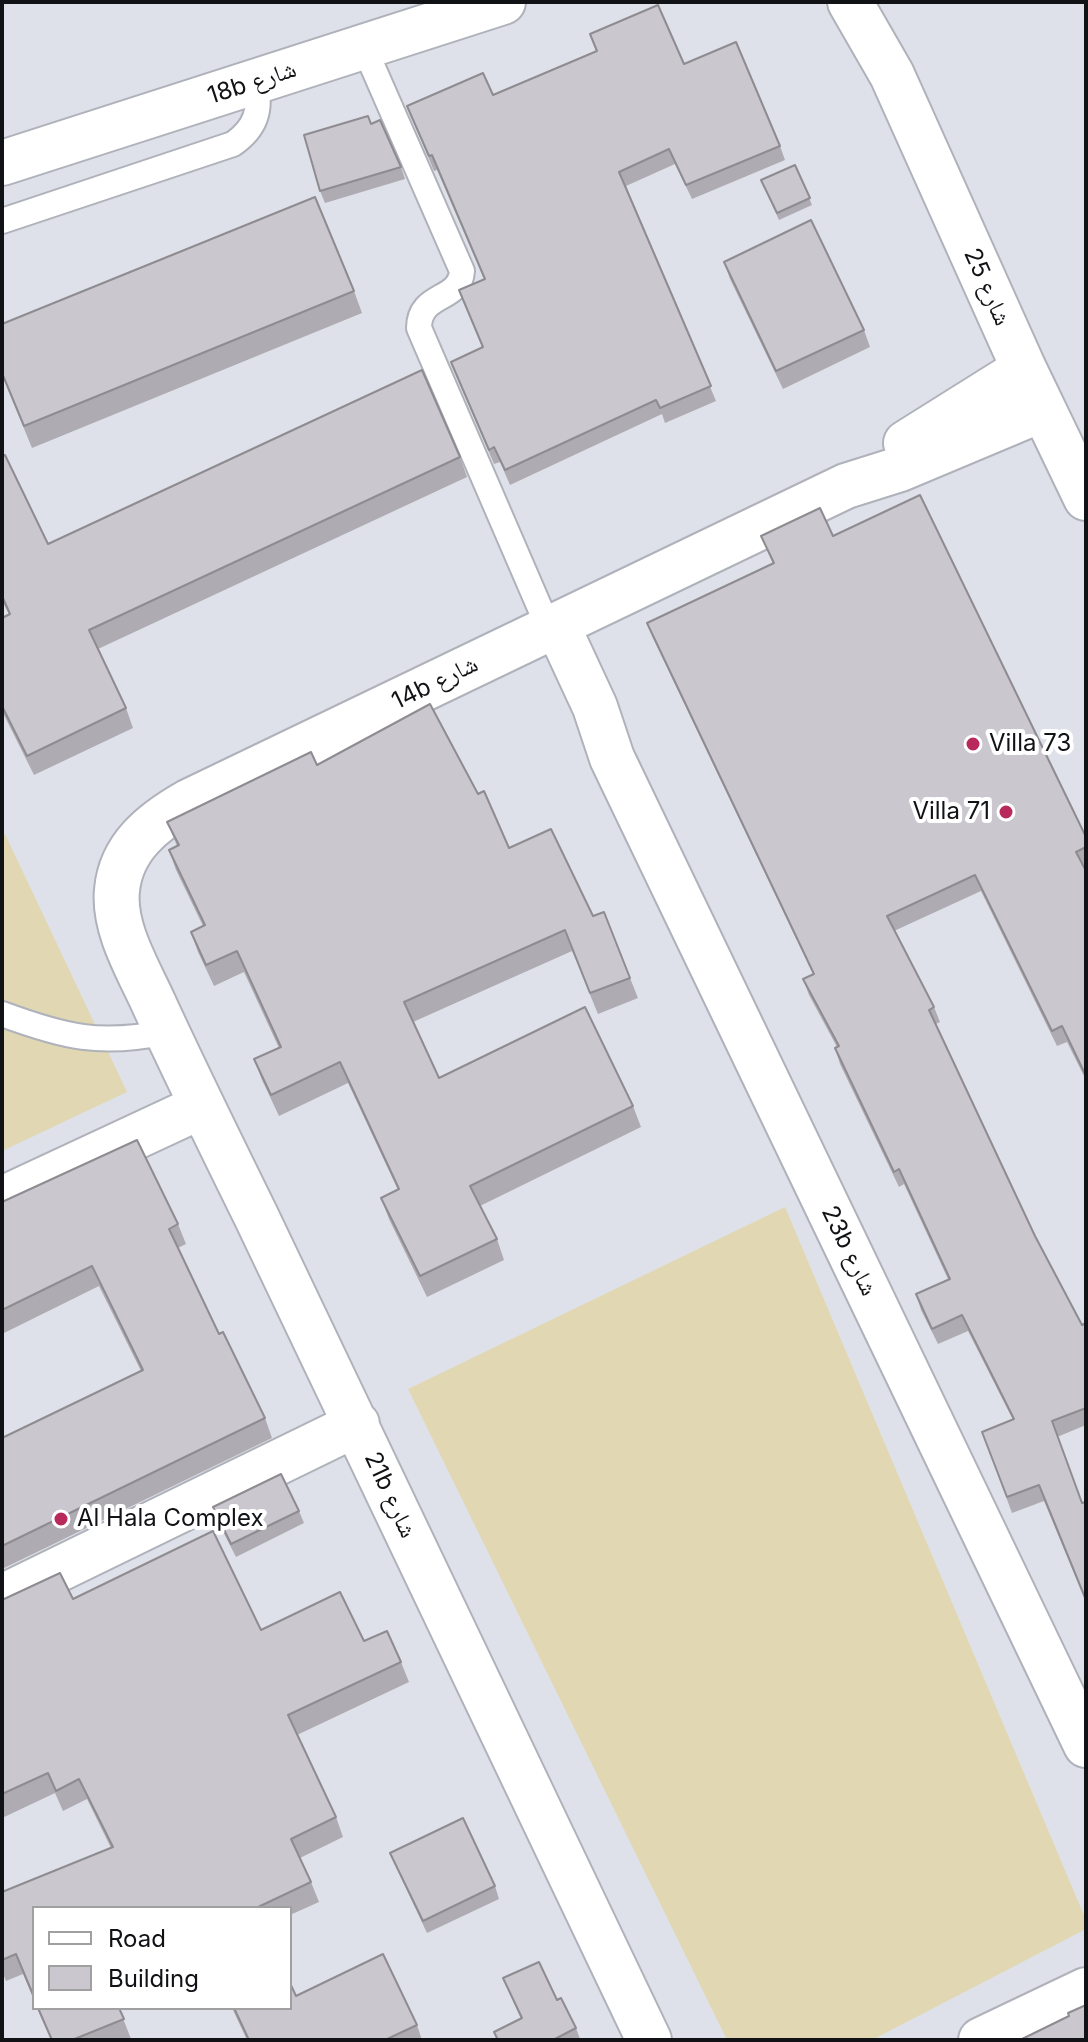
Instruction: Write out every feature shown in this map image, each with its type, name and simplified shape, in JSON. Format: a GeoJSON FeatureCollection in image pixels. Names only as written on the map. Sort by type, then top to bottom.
{"type":"FeatureCollection","features":[{"type":"Feature","properties":{"kind":"street","name":"18b شارع"},"geometry":{"type":"LineString","coordinates":[[2,163],[503,2]]}},
{"type":"Feature","properties":{"kind":"street","name":"شارع 25"},"geometry":{"type":"LineString","coordinates":[[850,2],[892,75],[1024,369],[1086,498]]}},
{"type":"Feature","properties":{"kind":"street","name":"شارع 25"},"geometry":{"type":"LineString","coordinates":[[878,2],[892,75]]}},
{"type":"Feature","properties":{"kind":"street","name":"14b شارع"},"geometry":{"type":"LineString","coordinates":[[846,486],[893,450],[1024,369]]}},
{"type":"Feature","properties":{"kind":"street","name":"14b شارع"},"geometry":{"type":"LineString","coordinates":[[130,950],[121,923],[116,892],[124,863],[139,836],[162,817],[846,486],[900,469],[1043,409]]}},
{"type":"Feature","properties":{"kind":"street","name":"23b شارع"},"geometry":{"type":"LineString","coordinates":[[542,632],[575,715],[612,758],[1086,1745]]}},
{"type":"Feature","properties":{"kind":"street","name":"21b شارع"},"geometry":{"type":"LineString","coordinates":[[130,950],[649,2040]]}},
{"type":"Feature","properties":{"kind":"street"},"geometry":{"type":"LineString","coordinates":[[2,1199],[202,1106]]}},
{"type":"Feature","properties":{"kind":"street"},"geometry":{"type":"LineString","coordinates":[[2,1597],[357,1424]]}},
{"type":"Feature","properties":{"kind":"street"},"geometry":{"type":"LineString","coordinates":[[981,2040],[1086,1990]]}},
{"type":"Feature","properties":{"kind":"lane"},"geometry":{"type":"LineString","coordinates":[[364,47],[462,271],[456,288],[425,308],[419,328],[542,632]]}},
{"type":"Feature","properties":{"kind":"lane"},"geometry":{"type":"LineString","coordinates":[[2,221],[233,144],[245,136],[254,124],[258,110],[255,82]]}},
{"type":"Feature","properties":{"kind":"lane"},"geometry":{"type":"LineString","coordinates":[[2,1014],[50,1032],[79,1038],[138,1038],[167,1032]]}},
{"type":"Feature","properties":{"kind":"sand"},"geometry":{"type":"Polygon","coordinates":[[[5,834],[127,1092],[2,1151],[2,836],[5,834]]]}},
{"type":"Feature","properties":{"kind":"sand"},"geometry":{"type":"Polygon","coordinates":[[[785,1207],[1086,1920],[1086,1929],[872,2040],[727,2040],[408,1389],[785,1207]]]}},
{"type":"Feature","properties":{"kind":"building"},"geometry":{"type":"Polygon","coordinates":[[[658,5],[684,64],[736,42],[780,146],[686,185],[669,149],[619,172],[711,386],[660,408],[656,400],[505,470],[494,447],[489,450],[451,362],[483,347],[459,290],[485,279],[432,155],[429,156],[407,106],[483,73],[493,95],[597,51],[590,34],[658,5]]]}},
{"type":"Feature","properties":{"kind":"building"},"geometry":{"type":"Polygon","coordinates":[[[368,116],[371,124],[380,120],[401,167],[320,191],[304,135],[368,116]]]}},
{"type":"Feature","properties":{"kind":"building"},"geometry":{"type":"Polygon","coordinates":[[[795,165],[810,198],[777,213],[761,180],[795,165]]]}},
{"type":"Feature","properties":{"kind":"building"},"geometry":{"type":"Polygon","coordinates":[[[315,197],[354,291],[24,426],[2,373],[2,324],[315,197]]]}},
{"type":"Feature","properties":{"kind":"building"},"geometry":{"type":"Polygon","coordinates":[[[811,220],[864,330],[776,371],[724,262],[811,220]]]}},
{"type":"Feature","properties":{"kind":"building"},"geometry":{"type":"Polygon","coordinates":[[[422,370],[460,457],[89,630],[126,708],[27,756],[2,706],[2,618],[10,614],[2,596],[2,456],[5,455],[48,544],[422,370]]]}},
{"type":"Feature","properties":{"kind":"building"},"geometry":{"type":"Polygon","coordinates":[[[920,495],[1086,837],[1086,847],[1076,852],[1086,871],[1086,1076],[1062,1026],[1052,1031],[975,875],[887,916],[934,1007],[929,1010],[1035,1236],[1082,1325],[1086,1323],[1086,1408],[1052,1421],[1082,1503],[1086,1502],[1086,1600],[1039,1485],[1007,1497],[982,1432],[1014,1419],[962,1315],[932,1329],[916,1294],[950,1279],[899,1169],[894,1172],[835,1048],[839,1046],[803,979],[814,974],[647,623],[774,563],[761,536],[820,508],[833,536],[920,495]]]}},
{"type":"Feature","properties":{"kind":"building"},"geometry":{"type":"Polygon","coordinates":[[[430,704],[478,794],[484,791],[509,848],[551,829],[593,916],[604,912],[630,978],[590,993],[565,930],[404,1002],[439,1078],[585,1007],[633,1106],[470,1186],[497,1239],[420,1276],[381,1198],[399,1189],[340,1062],[271,1095],[254,1059],[281,1047],[237,951],[206,965],[191,932],[205,925],[169,850],[179,845],[167,822],[311,752],[317,765],[430,704]]]}},
{"type":"Feature","properties":{"kind":"building"},"geometry":{"type":"Polygon","coordinates":[[[137,1140],[178,1224],[169,1229],[219,1334],[223,1332],[265,1418],[2,1546],[2,1438],[143,1370],[92,1266],[2,1310],[2,1202],[137,1140]]]}},
{"type":"Feature","properties":{"kind":"building"},"geometry":{"type":"Polygon","coordinates":[[[281,1474],[299,1511],[231,1544],[213,1507],[281,1474]]]}},
{"type":"Feature","properties":{"kind":"building"},"geometry":{"type":"Polygon","coordinates":[[[213,1531],[261,1630],[340,1592],[364,1641],[387,1631],[401,1662],[288,1715],[336,1817],[291,1839],[311,1882],[260,1906],[32,1906],[32,1992],[16,1954],[2,1960],[2,1892],[113,1847],[79,1779],[56,1791],[48,1773],[2,1794],[2,1600],[60,1573],[73,1599],[213,1531]]]}},
{"type":"Feature","properties":{"kind":"building"},"geometry":{"type":"Polygon","coordinates":[[[463,1818],[495,1886],[423,1921],[390,1853],[463,1818]]]}},
{"type":"Feature","properties":{"kind":"building"},"geometry":{"type":"Polygon","coordinates":[[[383,1954],[417,2025],[385,2040],[249,2040],[235,2010],[292,2010],[292,1987],[296,1996],[383,1954]]]}},
{"type":"Feature","properties":{"kind":"building"},"geometry":{"type":"Polygon","coordinates":[[[539,1962],[557,2000],[561,1998],[576,2028],[553,2040],[498,2040],[494,2032],[522,2018],[503,1978],[539,1962]]]}},
{"type":"Feature","properties":{"kind":"building"},"geometry":{"type":"Polygon","coordinates":[[[1086,2005],[1086,2040],[1020,2040],[1069,2016],[1068,2013],[1086,2005]]]}},
{"type":"Feature","properties":{"kind":"building"},"geometry":{"type":"Polygon","coordinates":[[[39,2010],[120,2010],[124,2019],[72,2040],[52,2040],[39,2010]]]}},
{"type":"Feature","properties":{"kind":"place","name":"Villa 73"},"geometry":{"type":"Point","coordinates":[973,744]}},
{"type":"Feature","properties":{"kind":"place","name":"Villa 71"},"geometry":{"type":"Point","coordinates":[1006,812]}},
{"type":"Feature","properties":{"kind":"place","name":"Al Hala Complex"},"geometry":{"type":"Point","coordinates":[61,1519]}}]}
